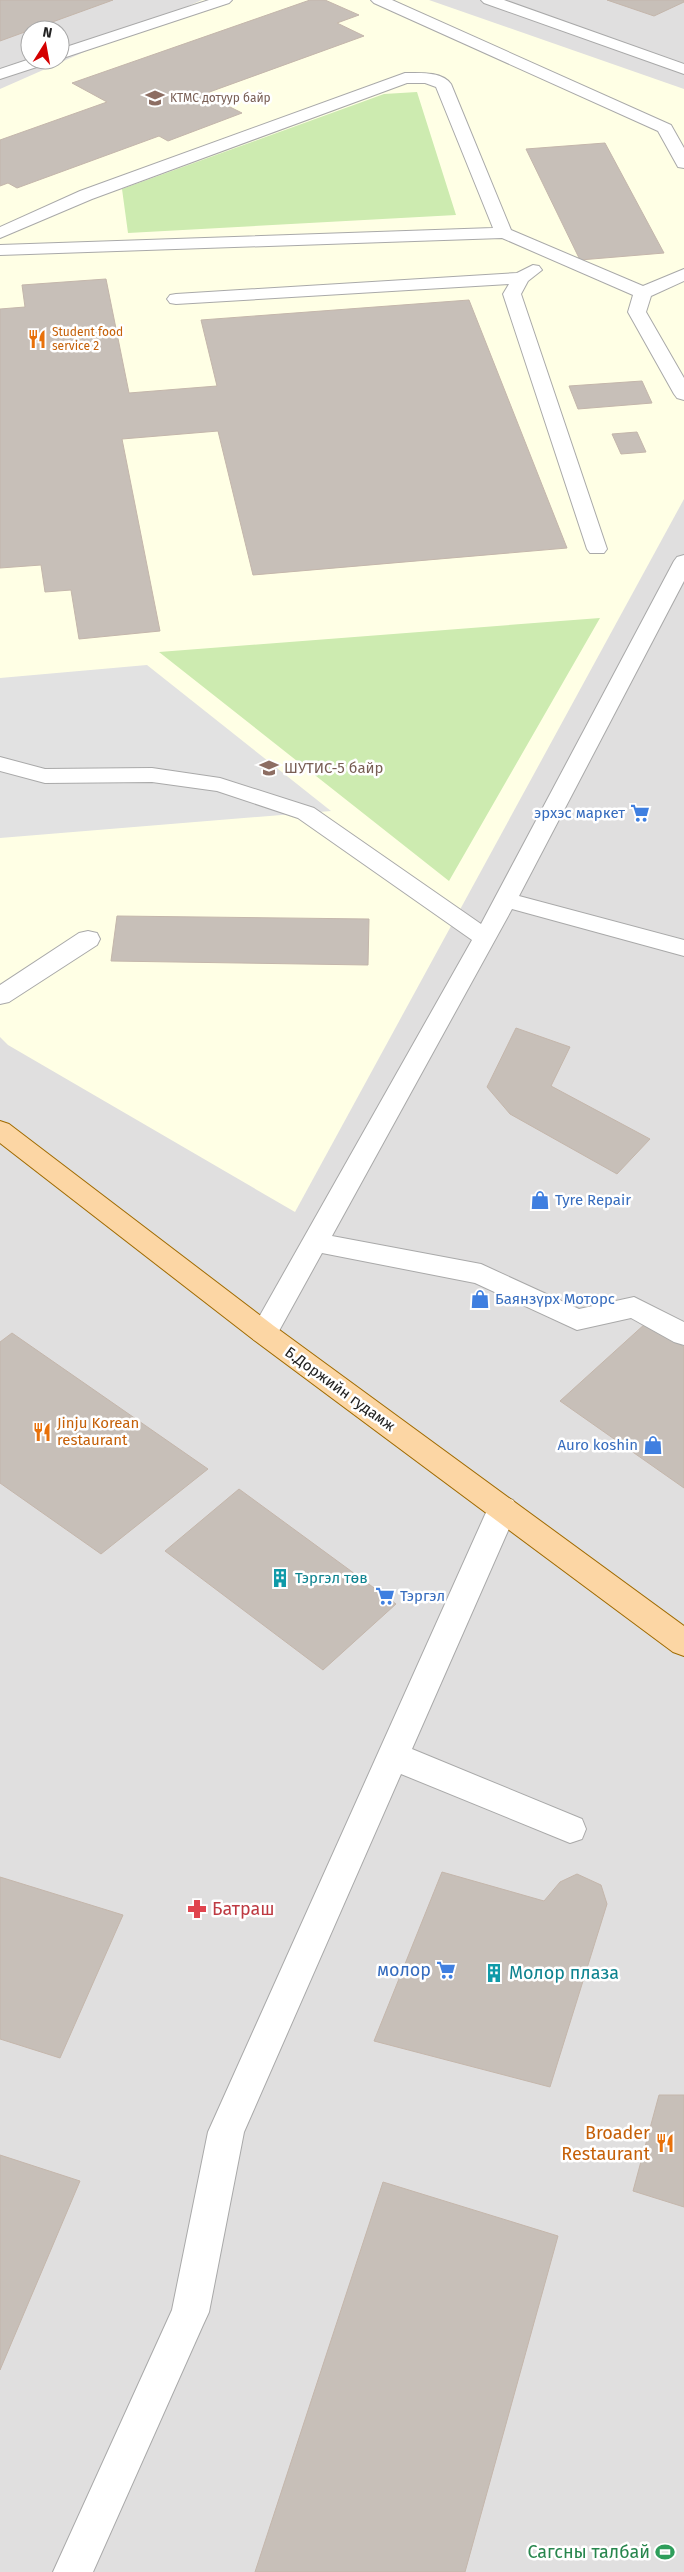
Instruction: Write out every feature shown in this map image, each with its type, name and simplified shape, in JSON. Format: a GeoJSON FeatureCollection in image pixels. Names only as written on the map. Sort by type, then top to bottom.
{"type":"FeatureCollection","features":[{"type":"Feature","properties":{"kind":"main road","name":"Б.Доржийн гудамж"},"geometry":{"type":"LineString","coordinates":[[0,1130],[264,1333],[684,1643]]}},
{"type":"Feature","properties":{"kind":"street"},"geometry":{"type":"LineString","coordinates":[[70,51],[224,0]]}},
{"type":"Feature","properties":{"kind":"street"},"geometry":{"type":"LineString","coordinates":[[379,0],[666,128],[684,163]]}},
{"type":"Feature","properties":{"kind":"street"},"geometry":{"type":"LineString","coordinates":[[489,0],[684,69]]}},
{"type":"Feature","properties":{"kind":"street"},"geometry":{"type":"LineString","coordinates":[[0,74],[20,67]]}},
{"type":"Feature","properties":{"kind":"street"},"geometry":{"type":"LineString","coordinates":[[0,233],[86,195],[405,78],[427,78],[442,84],[504,233]]}},
{"type":"Feature","properties":{"kind":"street"},"geometry":{"type":"LineString","coordinates":[[0,250],[504,233],[643,293]]}},
{"type":"Feature","properties":{"kind":"street"},"geometry":{"type":"LineString","coordinates":[[556,255],[521,278],[512,294],[597,549]]}},
{"type":"Feature","properties":{"kind":"street"},"geometry":{"type":"LineString","coordinates":[[684,274],[643,293],[637,312],[684,394]]}},
{"type":"Feature","properties":{"kind":"street"},"geometry":{"type":"LineString","coordinates":[[176,299],[521,278]]}},
{"type":"Feature","properties":{"kind":"street"},"geometry":{"type":"LineString","coordinates":[[264,1333],[485,938],[680,575]]}},
{"type":"Feature","properties":{"kind":"street"},"geometry":{"type":"LineString","coordinates":[[0,764],[45,776],[152,776],[220,785],[306,813],[485,938]]}},
{"type":"Feature","properties":{"kind":"street"},"geometry":{"type":"LineString","coordinates":[[505,900],[684,948]]}},
{"type":"Feature","properties":{"kind":"street"},"geometry":{"type":"LineString","coordinates":[[0,996],[88,939]]}},
{"type":"Feature","properties":{"kind":"street"},"geometry":{"type":"LineString","coordinates":[[315,1242],[481,1274],[577,1320],[634,1307],[684,1336]]}},
{"type":"Feature","properties":{"kind":"street"},"geometry":{"type":"LineString","coordinates":[[73,2572],[190,2312],[226,2132],[503,1508]]}},
{"type":"Feature","properties":{"kind":"street"},"geometry":{"type":"LineString","coordinates":[[394,1756],[570,1829]]}},
{"type":"Feature","properties":{"kind":"shaded area"},"geometry":{"type":"Polygon","coordinates":[[[0,0],[684,0],[684,2572],[0,2572],[0,0]]]}},
{"type":"Feature","properties":{"kind":"shaded area","name":"ШУТИС-5 байр"},"geometry":{"type":"Polygon","coordinates":[[[202,0],[429,0],[684,89],[684,499],[295,1212],[8,1045],[0,1037],[0,89],[43,70],[70,70],[70,58],[202,0]]]}},
{"type":"Feature","properties":{"kind":"shaded area"},"geometry":{"type":"Polygon","coordinates":[[[147,665],[331,811],[0,838],[0,678],[147,665]]]}},
{"type":"Feature","properties":{"kind":"green space"},"geometry":{"type":"Polygon","coordinates":[[[417,92],[456,215],[128,233],[122,189],[384,94],[417,92]]]}},
{"type":"Feature","properties":{"kind":"green space"},"geometry":{"type":"Polygon","coordinates":[[[600,618],[449,881],[159,652],[600,618]]]}},
{"type":"Feature","properties":{"kind":"building"},"geometry":{"type":"Polygon","coordinates":[[[0,0],[113,0],[58,20],[20,20],[20,34],[0,41],[0,0]]]}},
{"type":"Feature","properties":{"kind":"building","name":"KTMC дотуур байр"},"geometry":{"type":"Polygon","coordinates":[[[310,0],[325,0],[359,15],[337,23],[364,36],[204,94],[242,113],[168,141],[159,136],[17,188],[8,183],[0,186],[0,140],[107,102],[72,83],[310,0]]]}},
{"type":"Feature","properties":{"kind":"building"},"geometry":{"type":"Polygon","coordinates":[[[607,0],[684,0],[684,2],[654,16],[607,0]]]}},
{"type":"Feature","properties":{"kind":"building"},"geometry":{"type":"Polygon","coordinates":[[[605,143],[664,253],[580,260],[526,149],[605,143]]]}},
{"type":"Feature","properties":{"kind":"building"},"geometry":{"type":"Polygon","coordinates":[[[106,279],[129,393],[217,386],[201,320],[469,300],[567,548],[253,575],[218,431],[122,439],[160,631],[79,639],[71,590],[45,592],[41,565],[0,568],[0,309],[25,307],[22,285],[106,279]]]}},
{"type":"Feature","properties":{"kind":"building"},"geometry":{"type":"Polygon","coordinates":[[[642,381],[652,403],[578,409],[569,386],[642,381]]]}},
{"type":"Feature","properties":{"kind":"building"},"geometry":{"type":"Polygon","coordinates":[[[637,432],[646,452],[621,454],[612,434],[637,432]]]}},
{"type":"Feature","properties":{"kind":"building"},"geometry":{"type":"Polygon","coordinates":[[[117,916],[369,919],[368,965],[111,961],[117,916]]]}},
{"type":"Feature","properties":{"kind":"building"},"geometry":{"type":"Polygon","coordinates":[[[516,1028],[570,1047],[551,1086],[650,1139],[617,1174],[510,1114],[487,1087],[516,1028]]]}},
{"type":"Feature","properties":{"kind":"building","name":"Auro koshin"},"geometry":{"type":"Polygon","coordinates":[[[646,1323],[684,1347],[684,1488],[560,1401],[646,1323]]]}},
{"type":"Feature","properties":{"kind":"building"},"geometry":{"type":"Polygon","coordinates":[[[12,1333],[208,1469],[101,1554],[0,1483],[0,1342],[12,1333]]]}},
{"type":"Feature","properties":{"kind":"building","name":"Тэргэл төв"},"geometry":{"type":"Polygon","coordinates":[[[239,1489],[396,1604],[323,1670],[165,1551],[239,1489]]]}},
{"type":"Feature","properties":{"kind":"building","name":"Молор плаза"},"geometry":{"type":"Polygon","coordinates":[[[442,1872],[544,1901],[560,1882],[577,1874],[601,1885],[607,1904],[550,2087],[374,2041],[442,1872]]]}},
{"type":"Feature","properties":{"kind":"building"},"geometry":{"type":"Polygon","coordinates":[[[0,1877],[123,1915],[60,2058],[0,2039],[0,1877]]]}},
{"type":"Feature","properties":{"kind":"building","name":"Broader Restaurant"},"geometry":{"type":"Polygon","coordinates":[[[659,2095],[684,2095],[684,2207],[633,2191],[659,2095]]]}},
{"type":"Feature","properties":{"kind":"building"},"geometry":{"type":"Polygon","coordinates":[[[0,2155],[80,2181],[0,2370],[0,2155]]]}},
{"type":"Feature","properties":{"kind":"building"},"geometry":{"type":"Polygon","coordinates":[[[383,2182],[558,2236],[465,2572],[255,2572],[383,2182]]]}},
{"type":"Feature","properties":{"kind":"place","name":"KTMC дотуур байр"},"geometry":{"type":"Point","coordinates":[155,98]}},
{"type":"Feature","properties":{"kind":"place","name":"Student food service 2"},"geometry":{"type":"Point","coordinates":[37,339]}},
{"type":"Feature","properties":{"kind":"place","name":"ШУТИС-5 байр"},"geometry":{"type":"Point","coordinates":[269,768]}},
{"type":"Feature","properties":{"kind":"place","name":"эрхэс маркет"},"geometry":{"type":"Point","coordinates":[640,813]}},
{"type":"Feature","properties":{"kind":"place","name":"Tyre Repair"},"geometry":{"type":"Point","coordinates":[540,1200]}},
{"type":"Feature","properties":{"kind":"place","name":"Баянзүрх Моторс"},"geometry":{"type":"Point","coordinates":[480,1299]}},
{"type":"Feature","properties":{"kind":"place","name":"Jinju Korean restaurant"},"geometry":{"type":"Point","coordinates":[42,1432]}},
{"type":"Feature","properties":{"kind":"place","name":"Auro koshin"},"geometry":{"type":"Point","coordinates":[653,1445]}},
{"type":"Feature","properties":{"kind":"place","name":"Тэргэл төв"},"geometry":{"type":"Point","coordinates":[280,1578]}},
{"type":"Feature","properties":{"kind":"place","name":"Тэргэл"},"geometry":{"type":"Point","coordinates":[385,1596]}},
{"type":"Feature","properties":{"kind":"place","name":"Батраш"},"geometry":{"type":"Point","coordinates":[197,1909]}},
{"type":"Feature","properties":{"kind":"place","name":"молор"},"geometry":{"type":"Point","coordinates":[446,1970]}},
{"type":"Feature","properties":{"kind":"place","name":"Молор плаза"},"geometry":{"type":"Point","coordinates":[494,1973]}},
{"type":"Feature","properties":{"kind":"place","name":"Broader Restaurant"},"geometry":{"type":"Point","coordinates":[665,2143]}},
{"type":"Feature","properties":{"kind":"place","name":"Сагсны талбай"},"geometry":{"type":"Point","coordinates":[665,2552]}}]}
